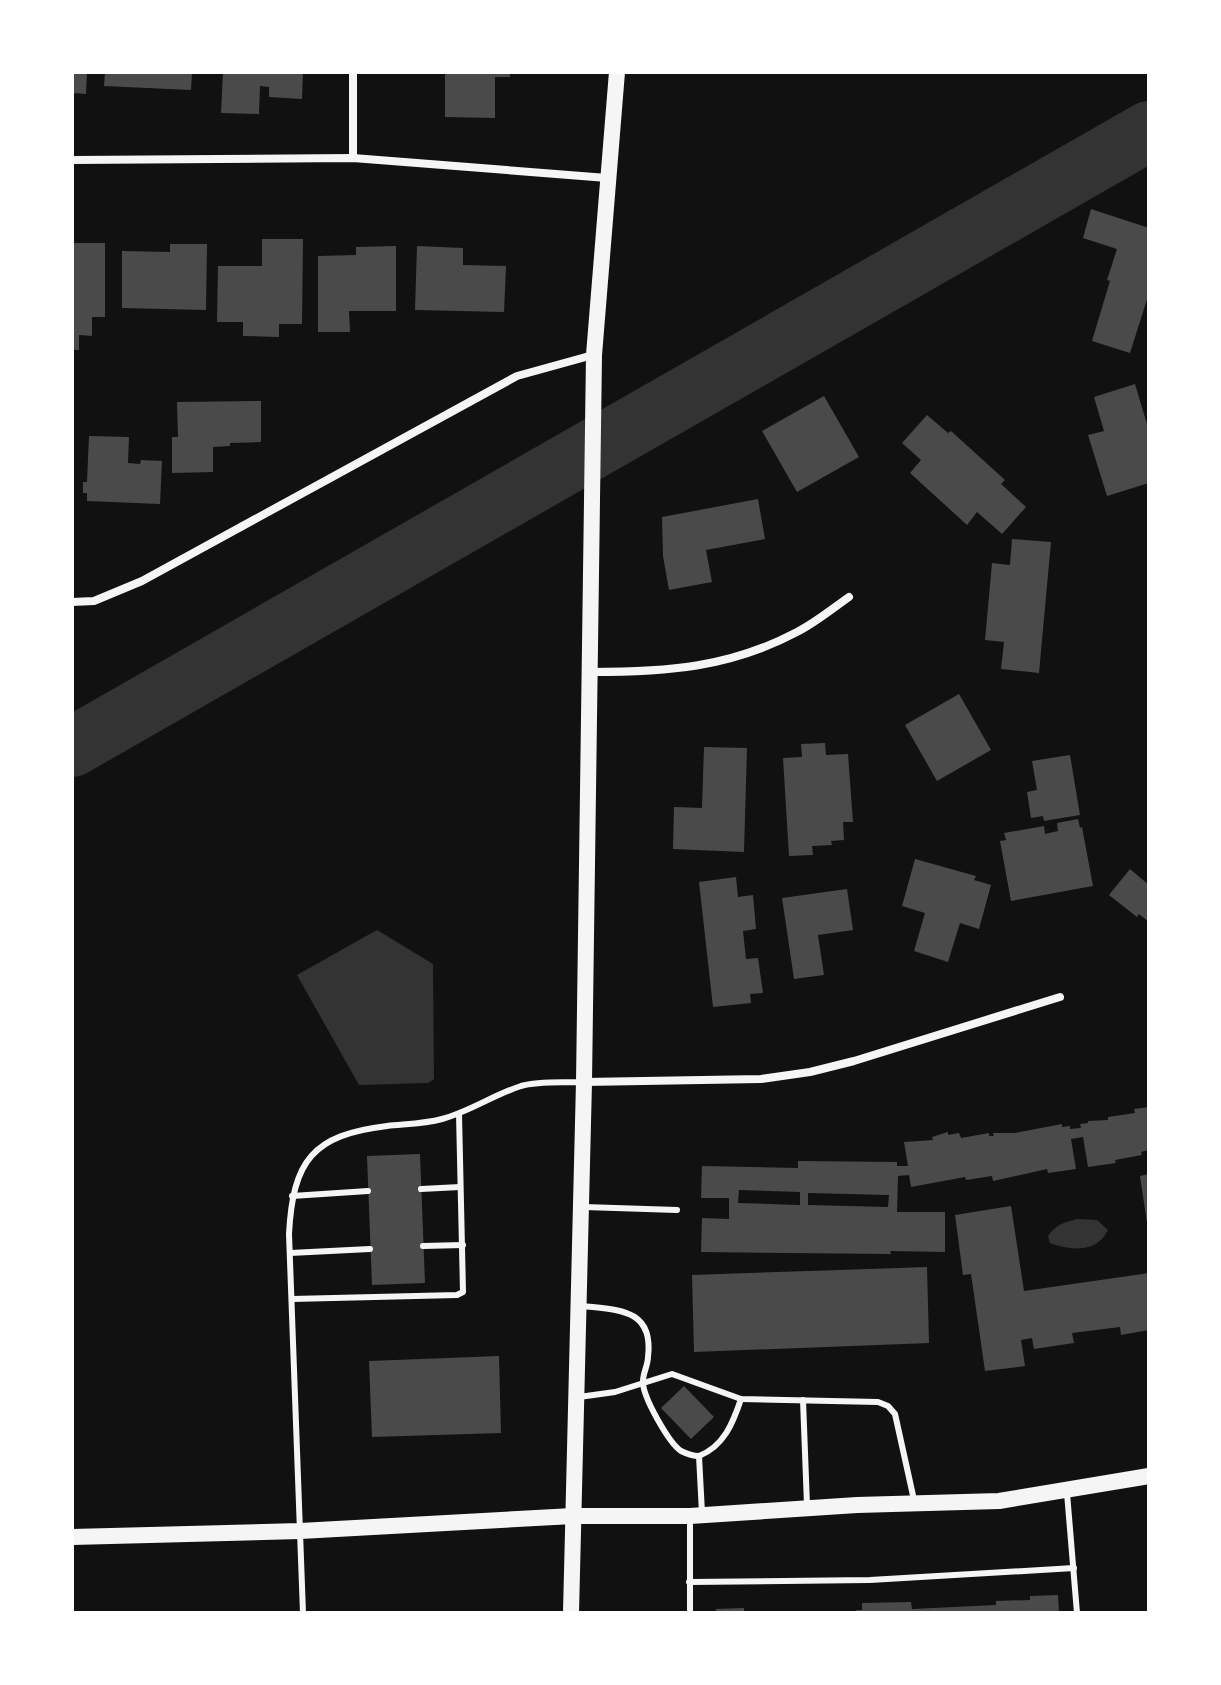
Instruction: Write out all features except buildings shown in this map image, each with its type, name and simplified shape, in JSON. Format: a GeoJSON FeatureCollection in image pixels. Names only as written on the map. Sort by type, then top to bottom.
{"type":"FeatureCollection","features":[{"type":"Feature","properties":{"kind":"main road"},"geometry":{"type":"LineString","coordinates":[[571,1613],[584,1082],[594,355],[617,72]]}},
{"type":"Feature","properties":{"kind":"main road"},"geometry":{"type":"LineString","coordinates":[[72,1537],[300,1531],[573,1516],[696,1516],[808,1508],[999,1501],[1149,1476]]}},
{"type":"Feature","properties":{"kind":"street"},"geometry":{"type":"LineString","coordinates":[[353,72],[353,158]]}},
{"type":"Feature","properties":{"kind":"street"},"geometry":{"type":"LineString","coordinates":[[72,160],[353,158],[607,178]]}},
{"type":"Feature","properties":{"kind":"street"},"geometry":{"type":"LineString","coordinates":[[72,602],[94,601],[142,581],[517,376],[594,355]]}},
{"type":"Feature","properties":{"kind":"street"},"geometry":{"type":"LineString","coordinates":[[591,672],[659,671],[709,665],[752,653],[799,631],[849,597]]}},
{"type":"Feature","properties":{"kind":"street"},"geometry":{"type":"LineString","coordinates":[[584,1082],[761,1079],[810,1072],[1060,997]]}},
{"type":"Feature","properties":{"kind":"lane"},"geometry":{"type":"LineString","coordinates":[[303,1613],[290,1253],[292,1196],[300,1173],[311,1155],[331,1140],[355,1132],[438,1120],[524,1085],[584,1082]]}},
{"type":"Feature","properties":{"kind":"lane"},"geometry":{"type":"LineString","coordinates":[[292,1299],[457,1295],[463,1292],[459,1114]]}},
{"type":"Feature","properties":{"kind":"lane"},"geometry":{"type":"LineString","coordinates":[[421,1189],[460,1187]]}},
{"type":"Feature","properties":{"kind":"lane"},"geometry":{"type":"LineString","coordinates":[[292,1196],[368,1191]]}},
{"type":"Feature","properties":{"kind":"lane"},"geometry":{"type":"LineString","coordinates":[[581,1206],[677,1210]]}},
{"type":"Feature","properties":{"kind":"lane"},"geometry":{"type":"LineString","coordinates":[[423,1246],[463,1245]]}},
{"type":"Feature","properties":{"kind":"lane"},"geometry":{"type":"LineString","coordinates":[[290,1253],[370,1249]]}},
{"type":"Feature","properties":{"kind":"lane"},"geometry":{"type":"LineString","coordinates":[[578,1305],[627,1311],[640,1321],[648,1341],[649,1356],[642,1383],[649,1405],[679,1449],[699,1456]]}},
{"type":"Feature","properties":{"kind":"lane"},"geometry":{"type":"LineString","coordinates":[[576,1398],[615,1392],[672,1374],[741,1399],[878,1402],[888,1406],[895,1414],[915,1503]]}},
{"type":"Feature","properties":{"kind":"lane"},"geometry":{"type":"LineString","coordinates":[[699,1456],[720,1442],[732,1425],[741,1399]]}},
{"type":"Feature","properties":{"kind":"lane"},"geometry":{"type":"LineString","coordinates":[[803,1400],[808,1508]]}},
{"type":"Feature","properties":{"kind":"lane"},"geometry":{"type":"LineString","coordinates":[[690,1613],[689,1582],[699,1456]]}},
{"type":"Feature","properties":{"kind":"lane"},"geometry":{"type":"LineString","coordinates":[[1067,1491],[1077,1613]]}},
{"type":"Feature","properties":{"kind":"lane"},"geometry":{"type":"LineString","coordinates":[[689,1582],[870,1580],[1074,1568]]}},
{"type":"Feature","properties":{"kind":"shaded area"},"geometry":{"type":"Polygon","coordinates":[[[377,930],[433,964],[434,1079],[428,1083],[359,1085],[297,975],[377,930]]]}},
{"type":"Feature","properties":{"kind":"shaded area"},"geometry":{"type":"Polygon","coordinates":[[[1077,1219],[1097,1220],[1108,1230],[1097,1243],[1083,1248],[1066,1248],[1050,1243],[1048,1236],[1054,1229],[1077,1219]]]}},
{"type":"Feature","properties":{"kind":"waterway"},"geometry":{"type":"LineString","coordinates":[[72,747],[1149,131]]}}]}
